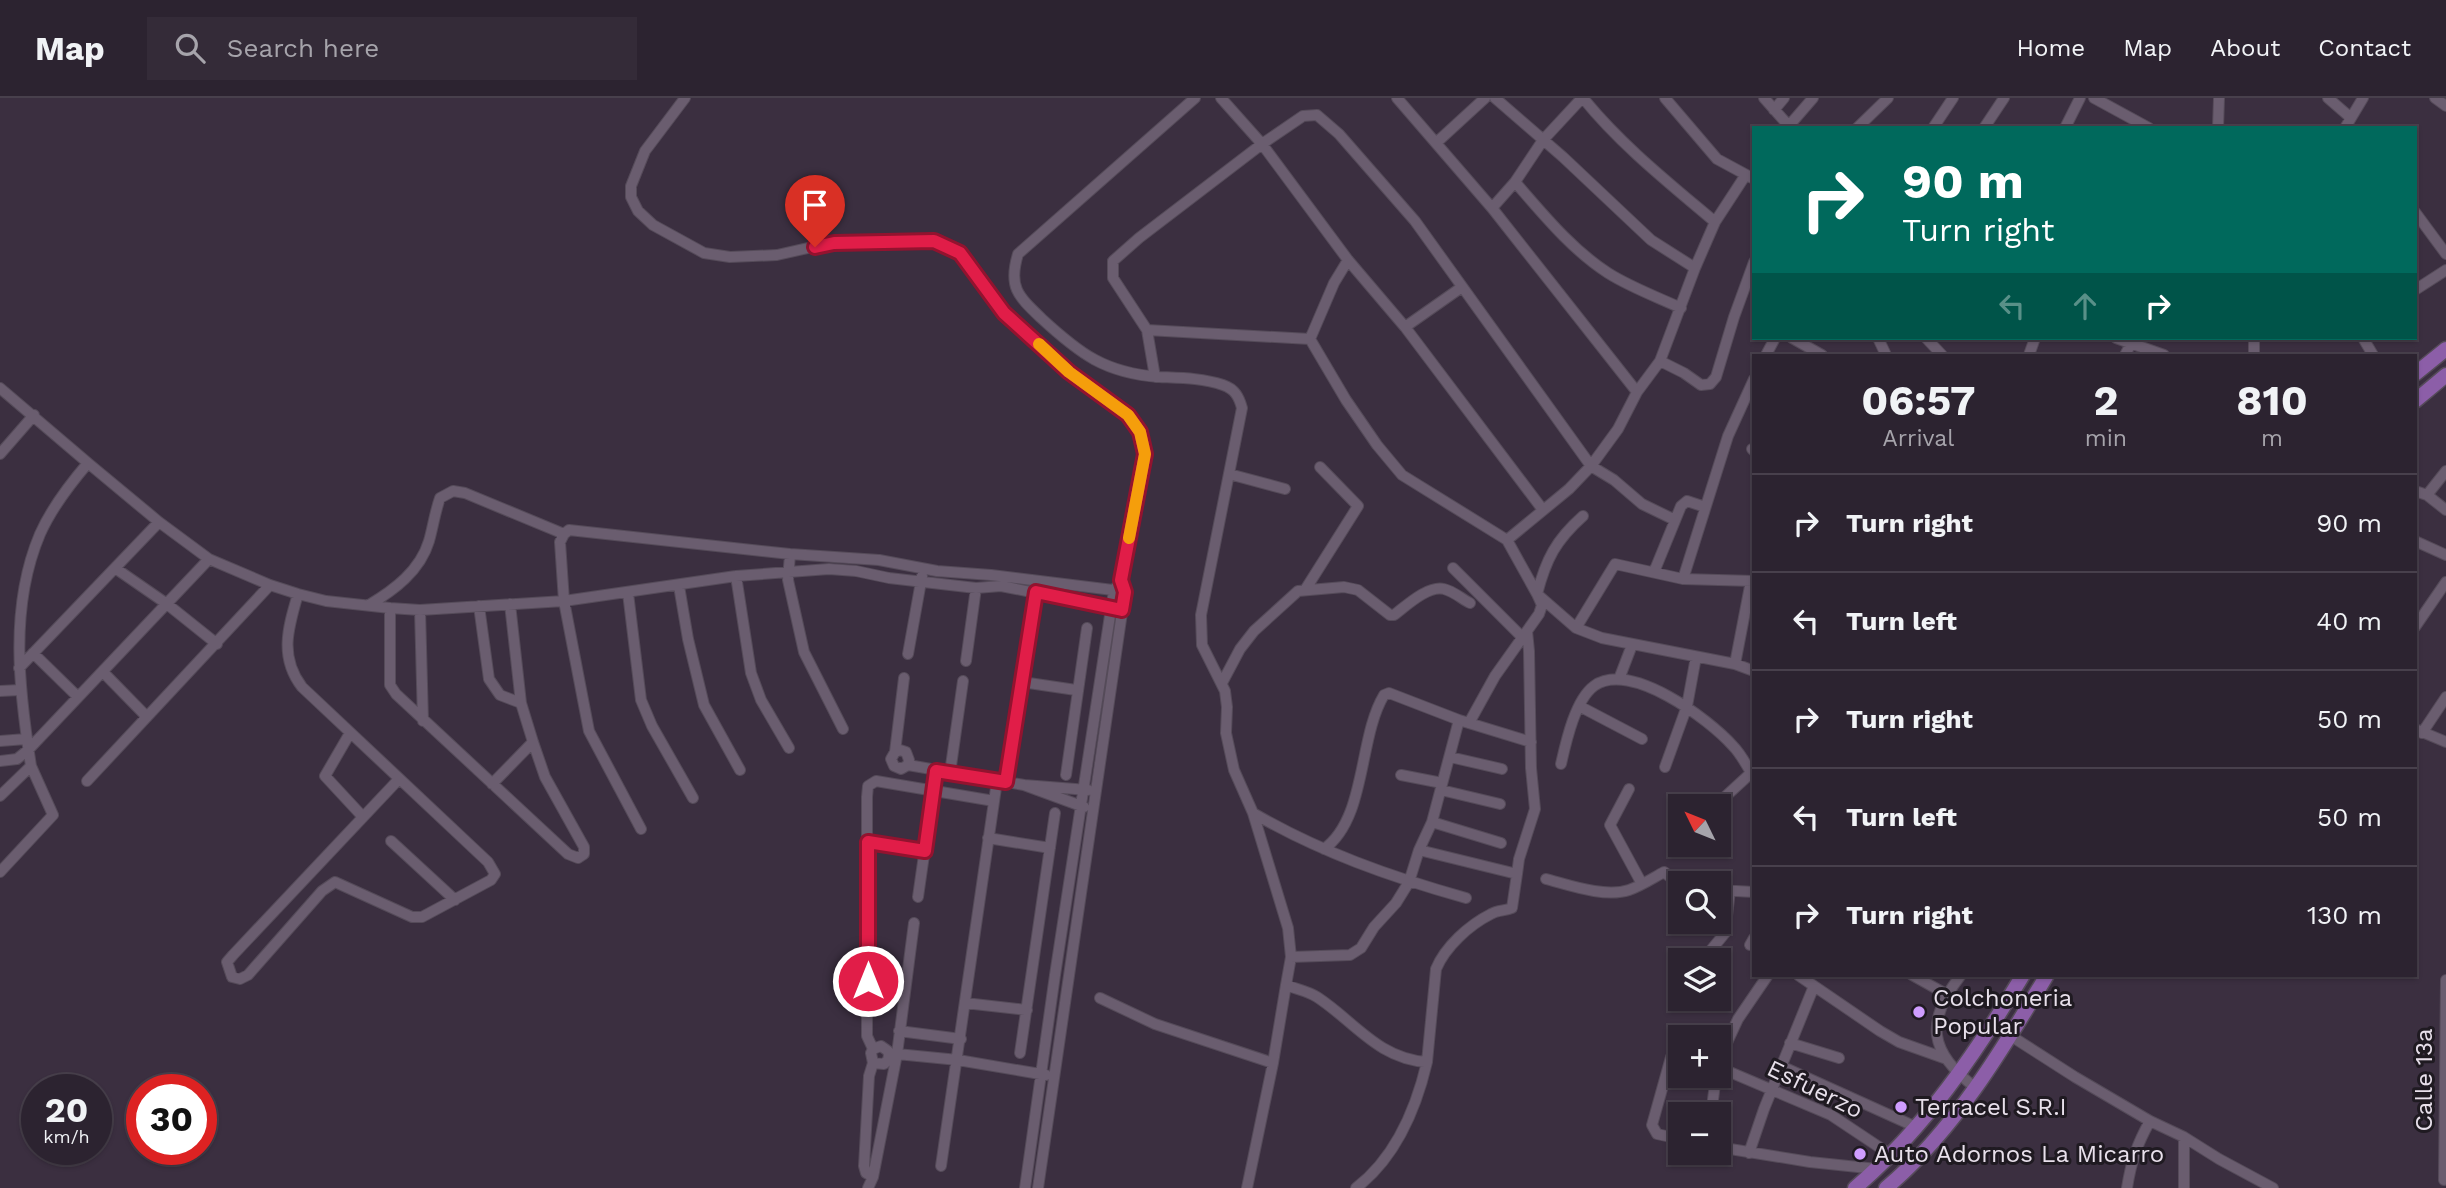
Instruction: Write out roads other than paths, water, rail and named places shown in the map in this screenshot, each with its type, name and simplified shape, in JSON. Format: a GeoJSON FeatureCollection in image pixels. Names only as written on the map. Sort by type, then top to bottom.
{"type":"FeatureCollection","features":[{"type":"Feature","properties":{"kind":"main road"},"geometry":{"type":"LineString","coordinates":[[2417,372],[2446,349]]}},
{"type":"Feature","properties":{"kind":"main road"},"geometry":{"type":"LineString","coordinates":[[2417,399],[2446,375]]}},
{"type":"Feature","properties":{"kind":"main road"},"geometry":{"type":"LineString","coordinates":[[1855,1188],[1891,1155],[1959,1076],[2022,977]]}},
{"type":"Feature","properties":{"kind":"main road"},"geometry":{"type":"LineString","coordinates":[[1886,1188],[1954,1116],[1976,1088],[2046,977]]}},
{"type":"Feature","properties":{"kind":"street"},"geometry":{"type":"LineString","coordinates":[[685,98],[645,151],[631,186],[631,197],[638,211],[653,225],[704,253],[730,257],[777,255],[834,243],[934,241],[960,253],[1004,313],[1069,372],[1128,415],[1140,432],[1145,454],[1119,591],[1093,808],[1038,1188]]}},
{"type":"Feature","properties":{"kind":"street"},"geometry":{"type":"LineString","coordinates":[[1195,98],[1018,254],[1013,268],[1013,282],[1022,300],[1065,341],[1098,364],[1155,377],[1195,379],[1225,385],[1235,390],[1241,408],[1201,615],[1200,633],[1202,645],[1225,691],[1229,750],[1234,770],[1253,813],[1288,928],[1291,957],[1273,1063],[1247,1188]]}},
{"type":"Feature","properties":{"kind":"street"},"geometry":{"type":"LineString","coordinates":[[1221,98],[1262,144],[1348,260],[1405,327],[1543,510]]}},
{"type":"Feature","properties":{"kind":"street"},"geometry":{"type":"LineString","coordinates":[[1397,98],[1492,208],[1637,392]]}},
{"type":"Feature","properties":{"kind":"street"},"geometry":{"type":"LineString","coordinates":[[1436,142],[1485,98]]}},
{"type":"Feature","properties":{"kind":"street"},"geometry":{"type":"LineString","coordinates":[[1496,98],[1651,240],[1695,268]]}},
{"type":"Feature","properties":{"kind":"street"},"geometry":{"type":"LineString","coordinates":[[1492,208],[1515,181],[1543,140],[1583,98],[1643,160],[1716,222]]}},
{"type":"Feature","properties":{"kind":"street"},"geometry":{"type":"LineString","coordinates":[[1507,540],[1569,489],[1591,466],[1618,429],[1637,392],[1660,361],[1695,268],[1716,222],[1749,178],[1717,159],[1665,98]]}},
{"type":"Feature","properties":{"kind":"street"},"geometry":{"type":"LineString","coordinates":[[1764,98],[1787,126]]}},
{"type":"Feature","properties":{"kind":"street"},"geometry":{"type":"LineString","coordinates":[[1774,110],[1784,98]]}},
{"type":"Feature","properties":{"kind":"street"},"geometry":{"type":"LineString","coordinates":[[1789,126],[1813,98]]}},
{"type":"Feature","properties":{"kind":"street"},"geometry":{"type":"LineString","coordinates":[[1859,126],[1888,98]]}},
{"type":"Feature","properties":{"kind":"street"},"geometry":{"type":"LineString","coordinates":[[1934,126],[1953,98]]}},
{"type":"Feature","properties":{"kind":"street"},"geometry":{"type":"LineString","coordinates":[[1985,126],[2004,98]]}},
{"type":"Feature","properties":{"kind":"street"},"geometry":{"type":"LineString","coordinates":[[2066,126],[2080,98]]}},
{"type":"Feature","properties":{"kind":"street"},"geometry":{"type":"LineString","coordinates":[[2095,98],[2145,126]]}},
{"type":"Feature","properties":{"kind":"street"},"geometry":{"type":"LineString","coordinates":[[2218,126],[2219,98]]}},
{"type":"Feature","properties":{"kind":"street"},"geometry":{"type":"LineString","coordinates":[[2328,98],[2351,118]]}},
{"type":"Feature","properties":{"kind":"street"},"geometry":{"type":"LineString","coordinates":[[2346,126],[2363,98]]}},
{"type":"Feature","properties":{"kind":"street"},"geometry":{"type":"LineString","coordinates":[[2435,98],[2446,106]]}},
{"type":"Feature","properties":{"kind":"street"},"geometry":{"type":"LineString","coordinates":[[1155,377],[1147,330],[1112,278],[1113,261],[1262,144],[1303,116],[1317,115],[1339,134],[1415,221],[1591,466],[1614,480],[1642,503],[1675,520]]}},
{"type":"Feature","properties":{"kind":"street"},"geometry":{"type":"LineString","coordinates":[[1515,181],[1551,224],[1593,261],[1609,273],[1681,308]]}},
{"type":"Feature","properties":{"kind":"street"},"geometry":{"type":"LineString","coordinates":[[2417,215],[2446,254]]}},
{"type":"Feature","properties":{"kind":"street"},"geometry":{"type":"LineString","coordinates":[[1310,339],[1334,283],[1348,260]]}},
{"type":"Feature","properties":{"kind":"street"},"geometry":{"type":"LineString","coordinates":[[1660,361],[1685,373],[1700,385],[1710,384],[1716,377],[1752,268]]}},
{"type":"Feature","properties":{"kind":"street"},"geometry":{"type":"LineString","coordinates":[[2417,289],[2446,270]]}},
{"type":"Feature","properties":{"kind":"street"},"geometry":{"type":"LineString","coordinates":[[1405,327],[1462,287]]}},
{"type":"Feature","properties":{"kind":"street"},"geometry":{"type":"LineString","coordinates":[[1147,330],[1310,339]]}},
{"type":"Feature","properties":{"kind":"street"},"geometry":{"type":"LineString","coordinates":[[1291,957],[1350,955],[1358,951],[1374,927],[1396,903],[1409,882],[1419,850],[1432,822],[1450,757],[1464,722],[1542,606],[1507,540],[1402,475],[1369,434],[1310,339]]}},
{"type":"Feature","properties":{"kind":"street"},"geometry":{"type":"LineString","coordinates":[[1795,340],[1820,354]]}},
{"type":"Feature","properties":{"kind":"street"},"geometry":{"type":"LineString","coordinates":[[1928,340],[1941,354]]}},
{"type":"Feature","properties":{"kind":"street"},"geometry":{"type":"LineString","coordinates":[[2133,341],[2162,354]]}},
{"type":"Feature","properties":{"kind":"street"},"geometry":{"type":"LineString","coordinates":[[0,388],[159,522],[209,559],[270,585],[326,601],[420,610],[564,601],[736,576],[829,569],[976,588],[1037,586],[1119,591]]}},
{"type":"Feature","properties":{"kind":"street"},"geometry":{"type":"LineString","coordinates":[[1683,579],[1728,436],[1749,399]]}},
{"type":"Feature","properties":{"kind":"street"},"geometry":{"type":"LineString","coordinates":[[0,454],[33,415]]}},
{"type":"Feature","properties":{"kind":"street"},"geometry":{"type":"LineString","coordinates":[[0,872],[53,815],[31,766],[26,739],[19,668],[21,620],[32,557],[50,514],[88,463]]}},
{"type":"Feature","properties":{"kind":"street"},"geometry":{"type":"LineString","coordinates":[[1305,590],[1359,506],[1320,467]]}},
{"type":"Feature","properties":{"kind":"street"},"geometry":{"type":"LineString","coordinates":[[2427,495],[2446,471]]}},
{"type":"Feature","properties":{"kind":"street"},"geometry":{"type":"LineString","coordinates":[[1228,474],[1285,489]]}},
{"type":"Feature","properties":{"kind":"street"},"geometry":{"type":"LineString","coordinates":[[369,605],[393,590],[412,571],[429,542],[440,498],[448,492],[465,493],[564,534]]}},
{"type":"Feature","properties":{"kind":"street"},"geometry":{"type":"LineString","coordinates":[[2417,492],[2427,495],[2446,510]]}},
{"type":"Feature","properties":{"kind":"street"},"geometry":{"type":"LineString","coordinates":[[1654,572],[1685,502],[1706,507]]}},
{"type":"Feature","properties":{"kind":"street"},"geometry":{"type":"LineString","coordinates":[[1537,594],[1550,555],[1559,540],[1583,516]]}},
{"type":"Feature","properties":{"kind":"street"},"geometry":{"type":"LineString","coordinates":[[19,668],[159,522]]}},
{"type":"Feature","properties":{"kind":"street"},"geometry":{"type":"LineString","coordinates":[[641,829],[589,731],[564,601],[560,542],[569,530],[790,554],[879,560],[1037,586],[1117,610]]}},
{"type":"Feature","properties":{"kind":"street"},"geometry":{"type":"LineString","coordinates":[[2417,542],[2446,555]]}},
{"type":"Feature","properties":{"kind":"street"},"geometry":{"type":"LineString","coordinates":[[790,554],[788,580],[804,652],[843,729]]}},
{"type":"Feature","properties":{"kind":"street"},"geometry":{"type":"LineString","coordinates":[[0,761],[17,759],[29,750],[209,559]]}},
{"type":"Feature","properties":{"kind":"street"},"geometry":{"type":"LineString","coordinates":[[1576,628],[1615,564],[1683,579],[1752,581],[1749,615],[1735,664]]}},
{"type":"Feature","properties":{"kind":"street"},"geometry":{"type":"LineString","coordinates":[[115,568],[167,604],[217,645]]}},
{"type":"Feature","properties":{"kind":"street"},"geometry":{"type":"LineString","coordinates":[[908,654],[924,568]]}},
{"type":"Feature","properties":{"kind":"street"},"geometry":{"type":"LineString","coordinates":[[1356,1188],[1381,1165],[1420,1092],[1427,1062],[1436,969],[1440,960],[1458,939],[1488,915],[1511,908],[1519,859],[1535,809],[1525,634],[1453,568]]}},
{"type":"Feature","properties":{"kind":"street"},"geometry":{"type":"LineString","coordinates":[[736,576],[751,673],[761,700],[789,748]]}},
{"type":"Feature","properties":{"kind":"street"},"geometry":{"type":"LineString","coordinates":[[2417,624],[2446,582]]}},
{"type":"Feature","properties":{"kind":"street"},"geometry":{"type":"LineString","coordinates":[[87,781],[217,645],[270,585]]}},
{"type":"Feature","properties":{"kind":"street"},"geometry":{"type":"LineString","coordinates":[[679,586],[704,705],[740,770]]}},
{"type":"Feature","properties":{"kind":"street"},"geometry":{"type":"LineString","coordinates":[[941,1166],[994,801],[1001,781],[1022,682],[1037,586]]}},
{"type":"Feature","properties":{"kind":"street"},"geometry":{"type":"LineString","coordinates":[[1222,683],[1240,649],[1254,631],[1298,591],[1344,587],[1358,590],[1390,615],[1434,589],[1444,589],[1469,603]]}},
{"type":"Feature","properties":{"kind":"street"},"geometry":{"type":"LineString","coordinates":[[966,661],[976,588]]}},
{"type":"Feature","properties":{"kind":"street"},"geometry":{"type":"LineString","coordinates":[[628,593],[641,700],[652,726],[692,798]]}},
{"type":"Feature","properties":{"kind":"street"},"geometry":{"type":"LineString","coordinates":[[298,594],[286,641],[289,666],[302,687],[494,869],[495,874],[491,880],[429,915],[412,917],[335,882],[322,891],[248,975],[240,979],[232,977],[227,962],[399,779]]}},
{"type":"Feature","properties":{"kind":"street"},"geometry":{"type":"LineString","coordinates":[[1537,594],[1576,628],[1602,638],[1735,664],[1752,670]]}},
{"type":"Feature","properties":{"kind":"street"},"geometry":{"type":"LineString","coordinates":[[390,608],[390,685],[423,721],[568,854],[581,857],[584,847],[545,777],[521,703],[510,604]]}},
{"type":"Feature","properties":{"kind":"street"},"geometry":{"type":"LineString","coordinates":[[479,606],[489,679],[500,695],[521,703]]}},
{"type":"Feature","properties":{"kind":"street"},"geometry":{"type":"LineString","coordinates":[[420,610],[423,721]]}},
{"type":"Feature","properties":{"kind":"street"},"geometry":{"type":"LineString","coordinates":[[1025,1188],[1080,806],[1117,610]]}},
{"type":"Feature","properties":{"kind":"street"},"geometry":{"type":"LineString","coordinates":[[1066,775],[1076,690],[1087,628]]}},
{"type":"Feature","properties":{"kind":"street"},"geometry":{"type":"LineString","coordinates":[[1619,679],[1632,645]]}},
{"type":"Feature","properties":{"kind":"street"},"geometry":{"type":"LineString","coordinates":[[33,653],[78,697]]}},
{"type":"Feature","properties":{"kind":"street"},"geometry":{"type":"LineString","coordinates":[[1665,767],[1687,706],[1696,657]]}},
{"type":"Feature","properties":{"kind":"street"},"geometry":{"type":"LineString","coordinates":[[103,672],[147,717]]}},
{"type":"Feature","properties":{"kind":"street"},"geometry":{"type":"LineString","coordinates":[[904,678],[895,752],[891,759],[894,766],[901,769],[908,765],[1024,785],[1095,791]]}},
{"type":"Feature","properties":{"kind":"street"},"geometry":{"type":"LineString","coordinates":[[1561,764],[1568,730],[1581,706],[1594,687],[1606,680],[1619,679],[1687,706],[1716,728],[1733,746],[1752,775],[1729,794]]}},
{"type":"Feature","properties":{"kind":"street"},"geometry":{"type":"LineString","coordinates":[[950,773],[963,681]]}},
{"type":"Feature","properties":{"kind":"street"},"geometry":{"type":"LineString","coordinates":[[1022,682],[1076,690]]}},
{"type":"Feature","properties":{"kind":"street"},"geometry":{"type":"LineString","coordinates":[[0,691],[20,690]]}},
{"type":"Feature","properties":{"kind":"street"},"geometry":{"type":"LineString","coordinates":[[1324,849],[1336,841],[1351,807],[1373,720],[1384,695],[1389,693],[1464,722],[1531,742]]}},
{"type":"Feature","properties":{"kind":"street"},"geometry":{"type":"LineString","coordinates":[[2445,703],[2418,731],[2446,742]]}},
{"type":"Feature","properties":{"kind":"street"},"geometry":{"type":"LineString","coordinates":[[1581,706],[1642,739]]}},
{"type":"Feature","properties":{"kind":"street"},"geometry":{"type":"LineString","coordinates":[[350,733],[325,776],[363,817]]}},
{"type":"Feature","properties":{"kind":"street"},"geometry":{"type":"LineString","coordinates":[[0,741],[26,739]]}},
{"type":"Feature","properties":{"kind":"street"},"geometry":{"type":"LineString","coordinates":[[492,784],[533,742]]}},
{"type":"Feature","properties":{"kind":"street"},"geometry":{"type":"LineString","coordinates":[[1450,757],[1502,769]]}},
{"type":"Feature","properties":{"kind":"street"},"geometry":{"type":"LineString","coordinates":[[0,796],[31,766]]}},
{"type":"Feature","properties":{"kind":"street"},"geometry":{"type":"LineString","coordinates":[[918,897],[936,771]]}},
{"type":"Feature","properties":{"kind":"street"},"geometry":{"type":"LineString","coordinates":[[1401,775],[1500,804]]}},
{"type":"Feature","properties":{"kind":"street"},"geometry":{"type":"LineString","coordinates":[[873,1177],[866,1173],[864,1166],[869,1076],[873,1063],[870,1058],[873,1049],[867,1036],[868,786],[876,781],[994,801]]}},
{"type":"Feature","properties":{"kind":"street"},"geometry":{"type":"LineString","coordinates":[[1024,785],[1080,806],[1093,808]]}},
{"type":"Feature","properties":{"kind":"street"},"geometry":{"type":"LineString","coordinates":[[1629,789],[1610,824],[1642,884]]}},
{"type":"Feature","properties":{"kind":"street"},"geometry":{"type":"LineString","coordinates":[[1020,1053],[1055,813]]}},
{"type":"Feature","properties":{"kind":"street"},"geometry":{"type":"LineString","coordinates":[[1253,813],[1342,858],[1409,882],[1466,898]]}},
{"type":"Feature","properties":{"kind":"street"},"geometry":{"type":"LineString","coordinates":[[1432,822],[1501,843]]}},
{"type":"Feature","properties":{"kind":"street"},"geometry":{"type":"LineString","coordinates":[[988,838],[1050,848]]}},
{"type":"Feature","properties":{"kind":"street"},"geometry":{"type":"LineString","coordinates":[[391,841],[455,900]]}},
{"type":"Feature","properties":{"kind":"street"},"geometry":{"type":"LineString","coordinates":[[868,842],[925,851]]}},
{"type":"Feature","properties":{"kind":"street"},"geometry":{"type":"LineString","coordinates":[[1419,850],[1517,874]]}},
{"type":"Feature","properties":{"kind":"street"},"geometry":{"type":"LineString","coordinates":[[1546,879],[1582,889],[1620,892],[1664,872],[1668,875]]}},
{"type":"Feature","properties":{"kind":"street"},"geometry":{"type":"LineString","coordinates":[[1731,890],[1752,892]]}},
{"type":"Feature","properties":{"kind":"street"},"geometry":{"type":"LineString","coordinates":[[868,1188],[873,1177],[893,1054],[900,1031],[914,923]]}},
{"type":"Feature","properties":{"kind":"street"},"geometry":{"type":"LineString","coordinates":[[1713,948],[1724,934]]}},
{"type":"Feature","properties":{"kind":"street"},"geometry":{"type":"LineString","coordinates":[[1731,1035],[1738,1019],[1768,977]]}},
{"type":"Feature","properties":{"kind":"street"},"geometry":{"type":"LineString","coordinates":[[1801,977],[1888,1036],[1944,1058]]}},
{"type":"Feature","properties":{"kind":"street"},"geometry":{"type":"LineString","coordinates":[[1916,977],[1946,994]]}},
{"type":"Feature","properties":{"kind":"street"},"geometry":{"type":"LineString","coordinates":[[1959,977],[1946,994],[1937,1025],[1937,1036],[1944,1058],[1959,1076],[1976,1088]]}},
{"type":"Feature","properties":{"kind":"street","name":"Calle 13a"},"geometry":{"type":"LineString","coordinates":[[2442,1182],[2446,980]]}},
{"type":"Feature","properties":{"kind":"street"},"geometry":{"type":"LineString","coordinates":[[1286,985],[1316,996],[1373,1043],[1398,1055],[1427,1062]]}},
{"type":"Feature","properties":{"kind":"street"},"geometry":{"type":"LineString","coordinates":[[1749,1153],[1814,986]]}},
{"type":"Feature","properties":{"kind":"street"},"geometry":{"type":"LineString","coordinates":[[1100,998],[1155,1024],[1273,1063]]}},
{"type":"Feature","properties":{"kind":"street"},"geometry":{"type":"LineString","coordinates":[[965,1003],[1027,1010]]}},
{"type":"Feature","properties":{"kind":"street"},"geometry":{"type":"LineString","coordinates":[[900,1031],[961,1039]]}},
{"type":"Feature","properties":{"kind":"street"},"geometry":{"type":"LineString","coordinates":[[2011,1036],[2075,1077],[2150,1121],[2184,1137],[2267,1187]]}},
{"type":"Feature","properties":{"kind":"street"},"geometry":{"type":"LineString","coordinates":[[1790,1043],[1839,1058]]}},
{"type":"Feature","properties":{"kind":"street"},"geometry":{"type":"LineString","coordinates":[[873,1049],[881,1046],[893,1054],[958,1060],[1054,1076]]}},
{"type":"Feature","properties":{"kind":"street"},"geometry":{"type":"LineString","coordinates":[[873,1063],[884,1064],[893,1054]]}},
{"type":"Feature","properties":{"kind":"street"},"geometry":{"type":"LineString","coordinates":[[1781,1066],[1916,1127]]}},
{"type":"Feature","properties":{"kind":"street"},"geometry":{"type":"LineString","coordinates":[[1668,1068],[1652,1126],[1657,1134],[1668,1136]]}},
{"type":"Feature","properties":{"kind":"street","name":"Esfuerzo"},"geometry":{"type":"LineString","coordinates":[[1731,1070],[1831,1115],[1891,1155]]}},
{"type":"Feature","properties":{"kind":"street"},"geometry":{"type":"LineString","coordinates":[[2127,1188],[2137,1143],[2150,1121]]}},
{"type":"Feature","properties":{"kind":"street"},"geometry":{"type":"LineString","coordinates":[[2184,1137],[2184,1188]]}},
{"type":"Feature","properties":{"kind":"street"},"geometry":{"type":"LineString","coordinates":[[1731,1150],[1878,1169]]}},
{"type":"Feature","properties":{"kind":"place","name":"Colchoneria Popular"},"geometry":{"type":"Point","coordinates":[1919,1012]}},
{"type":"Feature","properties":{"kind":"place","name":"Terracel S.R.I"},"geometry":{"type":"Point","coordinates":[1901,1107]}},
{"type":"Feature","properties":{"kind":"place","name":"Auto Adornos La Micarro"},"geometry":{"type":"Point","coordinates":[1860,1154]}}]}
